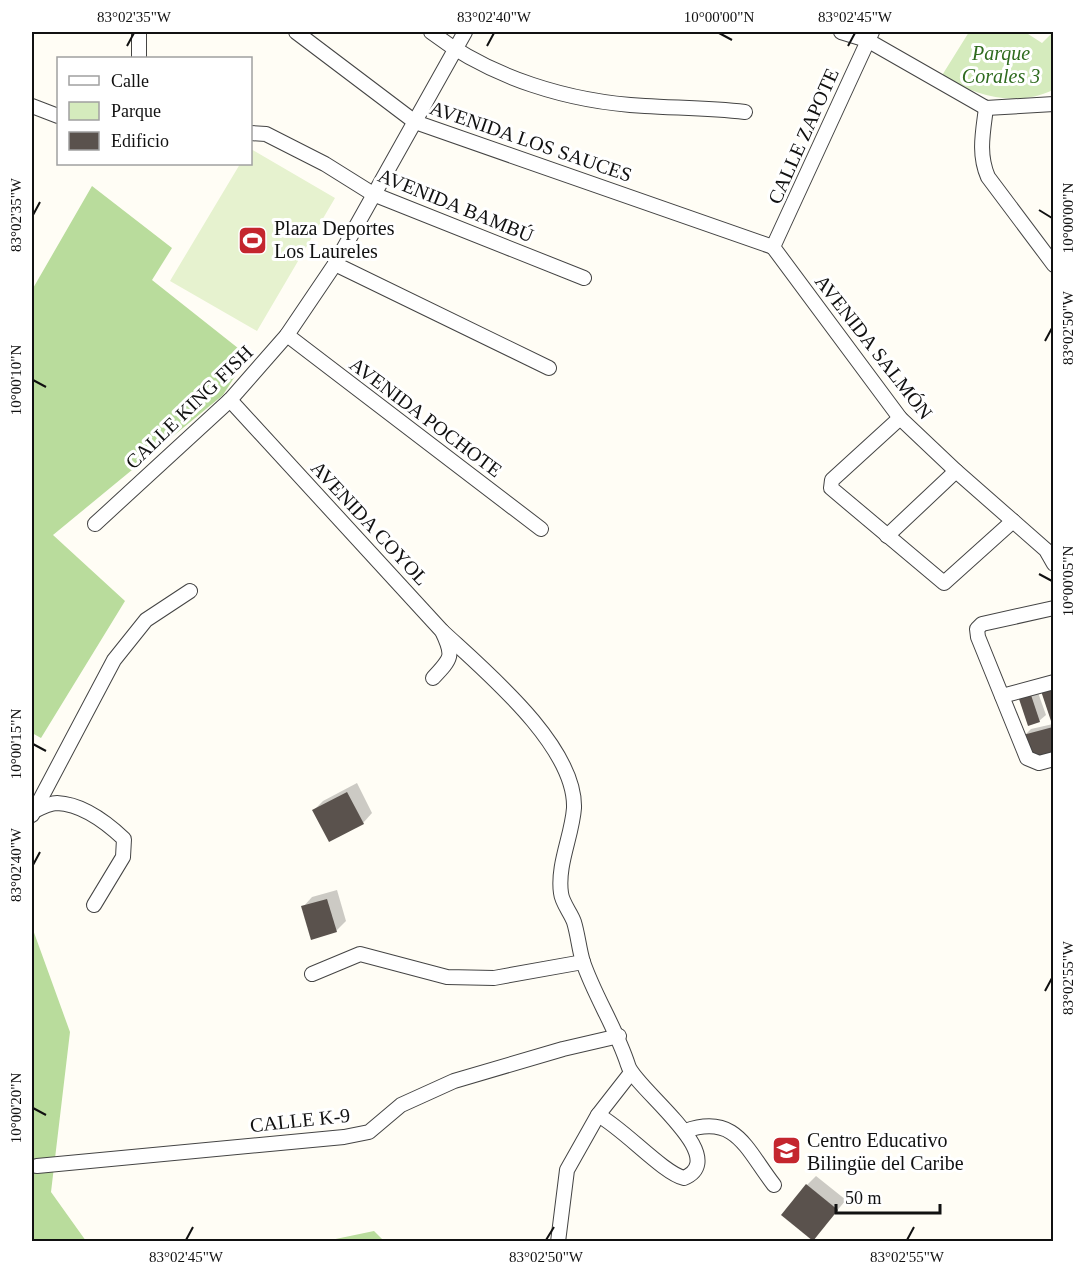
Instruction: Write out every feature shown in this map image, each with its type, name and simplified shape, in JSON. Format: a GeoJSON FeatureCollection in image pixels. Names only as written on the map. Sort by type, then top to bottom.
{"type":"FeatureCollection","features":[{"type":"Feature","properties":{"kind":"street"},"geometry":{"type":"LineString","coordinates":[[139,32],[139,57]]}},
{"type":"Feature","properties":{"kind":"street","name":"AVENIDA LOS SAUCES"},"geometry":{"type":"LineString","coordinates":[[296,32],[416,122],[774,247]]}},
{"type":"Feature","properties":{"kind":"street"},"geometry":{"type":"LineString","coordinates":[[431,32],[455,50],[522,81],[555,92],[644,106],[697,106],[745,112]]}},
{"type":"Feature","properties":{"kind":"street","name":"CALLE KING FISH"},"geometry":{"type":"LineString","coordinates":[[95,524],[230,400],[287,335],[334,264],[465,32]]}},
{"type":"Feature","properties":{"kind":"street"},"geometry":{"type":"LineString","coordinates":[[841,32],[869,36],[986,108],[1053,104]]}},
{"type":"Feature","properties":{"kind":"street","name":"CALLE ZAPOTE"},"geometry":{"type":"LineString","coordinates":[[774,247],[869,36]]}},
{"type":"Feature","properties":{"kind":"street"},"geometry":{"type":"LineString","coordinates":[[32,106],[57,116]]}},
{"type":"Feature","properties":{"kind":"street"},"geometry":{"type":"LineString","coordinates":[[986,108],[981,149],[982,164],[988,177],[1053,265]]}},
{"type":"Feature","properties":{"kind":"street","name":"AVENIDA BAMBÚ"},"geometry":{"type":"LineString","coordinates":[[252,133],[266,134],[325,164],[373,194],[584,278]]}},
{"type":"Feature","properties":{"kind":"street","name":"AVENIDA SALMÓN"},"geometry":{"type":"LineString","coordinates":[[774,247],[900,418],[1046,550],[1053,564]]}},
{"type":"Feature","properties":{"kind":"street"},"geometry":{"type":"LineString","coordinates":[[334,264],[549,368]]}},
{"type":"Feature","properties":{"kind":"street","name":"AVENIDA POCHOTE"},"geometry":{"type":"LineString","coordinates":[[287,335],[542,529]]}},
{"type":"Feature","properties":{"kind":"street","name":"AVENIDA COYOL"},"geometry":{"type":"LineString","coordinates":[[230,400],[442,631],[451,649],[449,661],[433,678]]}},
{"type":"Feature","properties":{"kind":"street"},"geometry":{"type":"LineString","coordinates":[[900,418],[830,484],[831,488],[944,583],[1013,521]]}},
{"type":"Feature","properties":{"kind":"street"},"geometry":{"type":"LineString","coordinates":[[887,536],[956,471]]}},
{"type":"Feature","properties":{"kind":"street"},"geometry":{"type":"LineString","coordinates":[[33,813],[114,660],[146,620],[190,591]]}},
{"type":"Feature","properties":{"kind":"street"},"geometry":{"type":"LineString","coordinates":[[1053,608],[982,624],[977,629],[978,637],[1027,758],[1039,763],[1053,759]]}},
{"type":"Feature","properties":{"kind":"street"},"geometry":{"type":"LineString","coordinates":[[442,631],[515,701],[552,745],[569,779],[574,807],[561,894],[574,922],[583,962],[619,1036],[630,1074],[685,1131],[698,1162],[695,1172],[684,1178],[671,1173],[615,1124],[598,1115]]}},
{"type":"Feature","properties":{"kind":"street"},"geometry":{"type":"LineString","coordinates":[[1002,696],[1053,682]]}},
{"type":"Feature","properties":{"kind":"street"},"geometry":{"type":"LineString","coordinates":[[33,813],[55,803],[82,809],[111,826],[124,839],[123,857],[94,905]]}},
{"type":"Feature","properties":{"kind":"street"},"geometry":{"type":"LineString","coordinates":[[312,974],[360,954],[447,977],[494,978],[583,962]]}},
{"type":"Feature","properties":{"kind":"street","name":"CALLE K-9"},"geometry":{"type":"LineString","coordinates":[[38,1166],[344,1137],[369,1132],[401,1105],[454,1081],[562,1049],[619,1036]]}},
{"type":"Feature","properties":{"kind":"street"},"geometry":{"type":"LineString","coordinates":[[558,1242],[567,1170],[598,1115],[630,1074]]}},
{"type":"Feature","properties":{"kind":"street"},"geometry":{"type":"LineString","coordinates":[[685,1131],[710,1124],[727,1128],[774,1185]]}},
{"type":"Feature","properties":{"kind":"green space","name":"Parque Corales 3"},"geometry":{"type":"Polygon","coordinates":[[[969,32],[1025,32],[1042,43],[1053,32],[1053,90],[1024,98],[1010,99],[982,94],[941,77],[969,32]]]}},
{"type":"Feature","properties":{"kind":"green space","name":"Plaza Deportes Los Laureles"},"geometry":{"type":"Polygon","coordinates":[[[252,150],[335,198],[257,331],[170,281],[239,165],[252,165],[252,150]]]}},
{"type":"Feature","properties":{"kind":"green space"},"geometry":{"type":"Polygon","coordinates":[[[92,186],[172,248],[152,280],[248,356],[223,395],[53,535],[125,601],[41,738],[32,733],[32,290],[92,186]]]}},
{"type":"Feature","properties":{"kind":"green space"},"geometry":{"type":"Polygon","coordinates":[[[32,927],[70,1032],[51,1192],[86,1241],[32,1241],[32,927]]]}},
{"type":"Feature","properties":{"kind":"green space"},"geometry":{"type":"Polygon","coordinates":[[[374,1231],[384,1241],[326,1241],[374,1231]]]}},
{"type":"Feature","properties":{"kind":"building"},"geometry":{"type":"Polygon","coordinates":[[[1054,687],[1054,753],[1030,759],[1023,735],[1053,727],[1041,691],[1054,687]]]}},
{"type":"Feature","properties":{"kind":"building"},"geometry":{"type":"Polygon","coordinates":[[[1030,692],[1040,722],[1028,726],[1018,696],[1030,692]]]}},
{"type":"Feature","properties":{"kind":"building"},"geometry":{"type":"Polygon","coordinates":[[[347,792],[364,824],[329,842],[312,810],[347,792]]]}},
{"type":"Feature","properties":{"kind":"building"},"geometry":{"type":"Polygon","coordinates":[[[327,899],[337,932],[311,940],[301,906],[327,899]]]}},
{"type":"Feature","properties":{"kind":"building"},"geometry":{"type":"Polygon","coordinates":[[[806,1184],[838,1210],[813,1241],[781,1215],[806,1184]]]}},
{"type":"Feature","properties":{"kind":"place","name":"Plaza Deportes Los Laureles"},"geometry":{"type":"Point","coordinates":[253,240]}},
{"type":"Feature","properties":{"kind":"place","name":"Centro Educativo Bilingüe del Caribe"},"geometry":{"type":"Point","coordinates":[786,1151]}}]}
